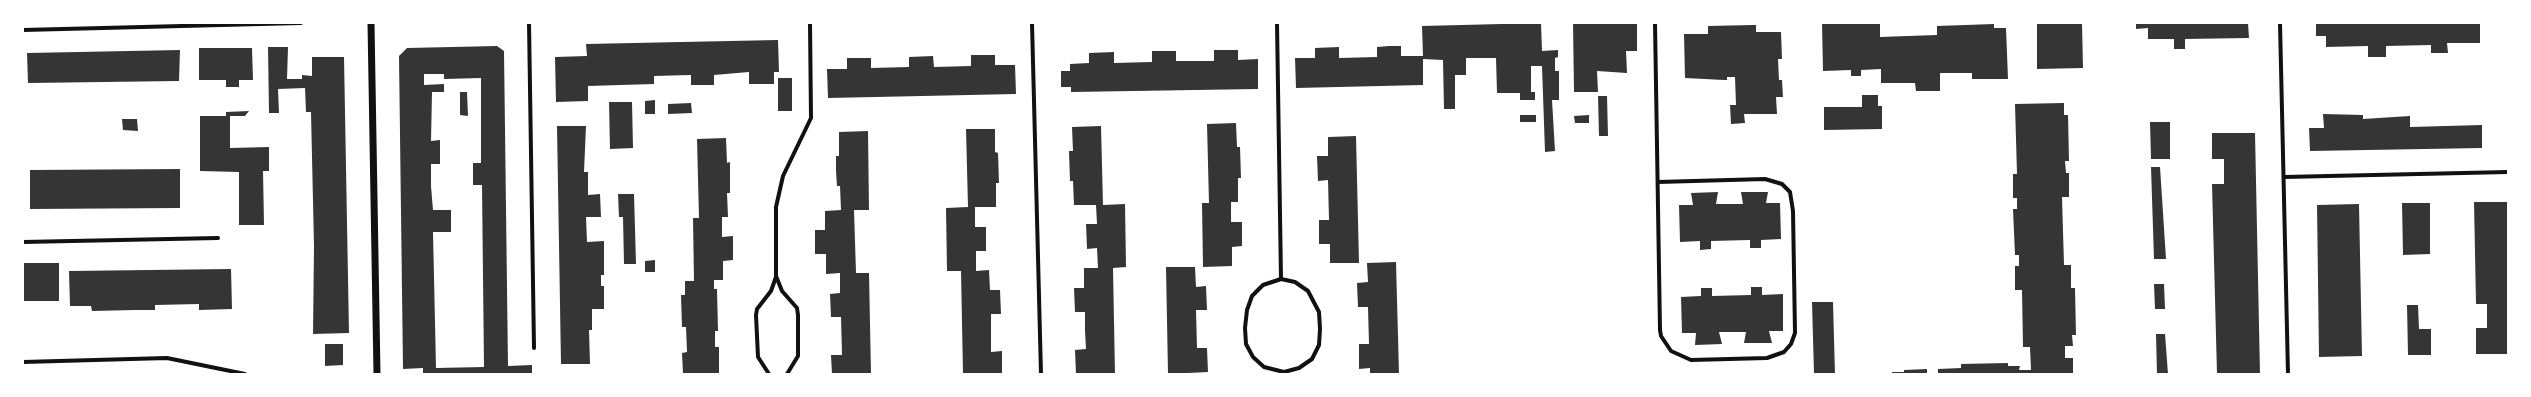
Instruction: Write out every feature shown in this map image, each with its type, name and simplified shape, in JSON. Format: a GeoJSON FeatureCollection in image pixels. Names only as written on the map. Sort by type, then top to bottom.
{"type":"FeatureCollection","features":[{"type":"Feature","properties":{"kind":"street"},"geometry":{"type":"LineString","coordinates":[[23,30],[133,25],[301,23]]}},
{"type":"Feature","properties":{"kind":"street"},"geometry":{"type":"LineString","coordinates":[[371,23],[377,374]]}},
{"type":"Feature","properties":{"kind":"street"},"geometry":{"type":"LineString","coordinates":[[529,23],[534,348]]}},
{"type":"Feature","properties":{"kind":"street"},"geometry":{"type":"LineString","coordinates":[[769,374],[758,357],[756,315],[757,309],[771,291],[776,276],[777,195],[785,172],[811,118],[810,23]]}},
{"type":"Feature","properties":{"kind":"street"},"geometry":{"type":"LineString","coordinates":[[1032,23],[1041,374]]}},
{"type":"Feature","properties":{"kind":"street"},"geometry":{"type":"LineString","coordinates":[[1277,23],[1281,279]]}},
{"type":"Feature","properties":{"kind":"street"},"geometry":{"type":"LineString","coordinates":[[1655,23],[1660,330],[1668,347],[1677,355],[1698,360],[1767,358],[1784,352],[1791,344],[1795,333],[1793,212],[1790,192],[1782,184],[1765,179],[1658,182]]}},
{"type":"Feature","properties":{"kind":"street"},"geometry":{"type":"LineString","coordinates":[[2280,23],[2288,374]]}},
{"type":"Feature","properties":{"kind":"street"},"geometry":{"type":"LineString","coordinates":[[2284,176],[2508,172]]}},
{"type":"Feature","properties":{"kind":"street"},"geometry":{"type":"LineString","coordinates":[[23,242],[218,238]]}},
{"type":"Feature","properties":{"kind":"street"},"geometry":{"type":"LineString","coordinates":[[776,276],[782,291],[797,308],[798,315],[798,356],[787,374]]}},
{"type":"Feature","properties":{"kind":"street"},"geometry":{"type":"LineString","coordinates":[[1281,279],[1295,282],[1308,292],[1319,312],[1320,329],[1319,345],[1312,359],[1299,368],[1284,373],[1264,367],[1253,357],[1246,344],[1245,328],[1247,310],[1252,296],[1263,285],[1281,279]]}},
{"type":"Feature","properties":{"kind":"street"},"geometry":{"type":"LineString","coordinates":[[23,362],[167,358],[245,374]]}},
{"type":"Feature","properties":{"kind":"building"},"geometry":{"type":"Polygon","coordinates":[[[1541,23],[1542,51],[1558,50],[1558,57],[1555,58],[1555,71],[1559,71],[1559,100],[1552,100],[1555,151],[1545,152],[1542,66],[1531,66],[1531,92],[1535,92],[1535,100],[1520,100],[1520,93],[1497,93],[1496,58],[1466,58],[1466,75],[1455,75],[1455,109],[1444,109],[1443,60],[1423,59],[1423,85],[1296,88],[1295,58],[1315,58],[1315,48],[1339,47],[1339,58],[1377,57],[1377,47],[1401,46],[1401,56],[1423,56],[1422,26],[1541,23]]]}},
{"type":"Feature","properties":{"kind":"building"},"geometry":{"type":"Polygon","coordinates":[[[1573,23],[1637,23],[1637,51],[1626,51],[1627,73],[1597,71],[1598,92],[1574,92],[1573,23]]]}},
{"type":"Feature","properties":{"kind":"building"},"geometry":{"type":"Polygon","coordinates":[[[1822,23],[1880,23],[1880,37],[1937,35],[1937,26],[1994,24],[1994,28],[2006,28],[2008,79],[1972,79],[1972,73],[1940,73],[1940,91],[1916,91],[1915,83],[1881,83],[1881,69],[1861,70],[1861,76],[1851,76],[1851,70],[1823,71],[1822,23]]]}},
{"type":"Feature","properties":{"kind":"building"},"geometry":{"type":"Polygon","coordinates":[[[2037,23],[2082,23],[2083,68],[2037,69],[2037,23]]]}},
{"type":"Feature","properties":{"kind":"building"},"geometry":{"type":"Polygon","coordinates":[[[2136,23],[2248,23],[2249,38],[2185,39],[2185,49],[2174,49],[2174,39],[2148,39],[2148,28],[2136,29],[2136,23]]]}},
{"type":"Feature","properties":{"kind":"building"},"geometry":{"type":"Polygon","coordinates":[[[2316,23],[2480,23],[2480,43],[2447,43],[2448,53],[2431,53],[2431,45],[2386,46],[2386,57],[2368,57],[2368,46],[2326,47],[2326,36],[2316,36],[2316,23]]]}},
{"type":"Feature","properties":{"kind":"building"},"geometry":{"type":"Polygon","coordinates":[[[1756,25],[1756,32],[1781,32],[1782,59],[1778,59],[1779,80],[1782,80],[1783,97],[1776,97],[1777,114],[1744,114],[1745,123],[1731,124],[1730,105],[1736,105],[1735,77],[1727,77],[1727,80],[1685,78],[1684,34],[1708,34],[1708,26],[1756,25]]]}},
{"type":"Feature","properties":{"kind":"building"},"geometry":{"type":"Polygon","coordinates":[[[778,40],[779,72],[774,72],[774,84],[749,84],[749,72],[714,75],[714,85],[691,85],[691,75],[654,76],[654,84],[588,86],[588,101],[556,102],[555,57],[587,56],[586,44],[778,40]]]}},
{"type":"Feature","properties":{"kind":"building"},"geometry":{"type":"Polygon","coordinates":[[[497,46],[504,51],[508,366],[532,365],[532,374],[423,374],[423,368],[403,369],[399,56],[407,48],[497,46]],[[424,74],[424,85],[444,84],[444,92],[432,92],[431,141],[440,140],[440,164],[431,164],[431,186],[433,210],[451,210],[451,232],[433,232],[436,368],[484,367],[482,185],[473,185],[473,163],[481,163],[481,78],[444,79],[444,74],[424,74]]]}},
{"type":"Feature","properties":{"kind":"building"},"geometry":{"type":"Polygon","coordinates":[[[268,47],[288,47],[287,79],[302,79],[302,75],[312,76],[312,57],[344,57],[349,333],[313,334],[314,246],[311,112],[306,112],[305,88],[278,89],[279,113],[269,113],[268,47]]]}},
{"type":"Feature","properties":{"kind":"building"},"geometry":{"type":"Polygon","coordinates":[[[199,48],[252,48],[253,80],[239,80],[239,87],[226,87],[226,80],[199,80],[199,48]]]}},
{"type":"Feature","properties":{"kind":"building"},"geometry":{"type":"Polygon","coordinates":[[[180,50],[179,81],[28,83],[27,53],[180,50]]]}},
{"type":"Feature","properties":{"kind":"building"},"geometry":{"type":"Polygon","coordinates":[[[1214,50],[1238,50],[1238,60],[1258,59],[1258,89],[1071,92],[1071,87],[1061,87],[1061,71],[1070,71],[1070,64],[1089,63],[1089,53],[1114,52],[1114,63],[1152,62],[1152,51],[1176,51],[1176,61],[1214,61],[1214,50]]]}},
{"type":"Feature","properties":{"kind":"building"},"geometry":{"type":"Polygon","coordinates":[[[971,55],[995,55],[995,65],[1015,65],[1016,94],[828,98],[827,69],[847,69],[847,58],[871,58],[871,68],[909,67],[909,57],[933,56],[934,67],[971,66],[971,55]]]}},
{"type":"Feature","properties":{"kind":"building"},"geometry":{"type":"Polygon","coordinates":[[[778,78],[792,78],[792,111],[778,111],[778,78]]]}},
{"type":"Feature","properties":{"kind":"building"},"geometry":{"type":"Polygon","coordinates":[[[460,92],[467,92],[468,116],[460,115],[460,92]]]}},
{"type":"Feature","properties":{"kind":"building"},"geometry":{"type":"Polygon","coordinates":[[[1862,95],[1878,95],[1878,106],[1882,106],[1882,129],[1824,130],[1824,107],[1862,107],[1862,95]]]}},
{"type":"Feature","properties":{"kind":"building"},"geometry":{"type":"Polygon","coordinates":[[[1598,96],[1607,96],[1608,136],[1599,136],[1598,96]]]}},
{"type":"Feature","properties":{"kind":"building"},"geometry":{"type":"Polygon","coordinates":[[[655,100],[655,114],[645,114],[645,101],[655,100]]]}},
{"type":"Feature","properties":{"kind":"building"},"geometry":{"type":"Polygon","coordinates":[[[609,102],[632,102],[633,148],[610,149],[609,102]]]}},
{"type":"Feature","properties":{"kind":"building"},"geometry":{"type":"Polygon","coordinates":[[[691,103],[692,113],[668,114],[668,104],[691,103]]]}},
{"type":"Feature","properties":{"kind":"building"},"geometry":{"type":"Polygon","coordinates":[[[2064,103],[2064,115],[2068,115],[2069,161],[2065,161],[2066,173],[2069,173],[2069,197],[2062,197],[2064,265],[2071,265],[2071,288],[2075,288],[2076,335],[2072,335],[2073,346],[2065,346],[2065,358],[2073,358],[2073,374],[1938,374],[1938,369],[1961,368],[1961,364],[2008,363],[2008,366],[2020,366],[2019,370],[2031,370],[2030,347],[2023,347],[2022,290],[2015,290],[2015,266],[2019,266],[2019,255],[2015,255],[2013,209],[2017,209],[2017,198],[2013,198],[2013,174],[2017,174],[2015,104],[2064,103]]]}},
{"type":"Feature","properties":{"kind":"building"},"geometry":{"type":"Polygon","coordinates":[[[249,111],[245,116],[230,116],[230,148],[269,147],[269,171],[263,171],[264,225],[239,225],[239,172],[200,171],[200,116],[226,116],[226,112],[249,111]]]}},
{"type":"Feature","properties":{"kind":"building"},"geometry":{"type":"Polygon","coordinates":[[[2323,114],[2363,115],[2363,119],[2410,116],[2410,127],[2482,125],[2482,148],[2310,151],[2309,128],[2324,128],[2323,114]]]}},
{"type":"Feature","properties":{"kind":"building"},"geometry":{"type":"Polygon","coordinates":[[[1520,115],[1536,115],[1536,122],[1520,122],[1520,115]]]}},
{"type":"Feature","properties":{"kind":"building"},"geometry":{"type":"Polygon","coordinates":[[[1589,115],[1589,123],[1575,123],[1574,116],[1589,115]]]}},
{"type":"Feature","properties":{"kind":"building"},"geometry":{"type":"Polygon","coordinates":[[[122,119],[137,119],[138,131],[123,130],[122,119]]]}},
{"type":"Feature","properties":{"kind":"building"},"geometry":{"type":"Polygon","coordinates":[[[2150,122],[2170,122],[2170,159],[2151,159],[2150,122]]]}},
{"type":"Feature","properties":{"kind":"building"},"geometry":{"type":"Polygon","coordinates":[[[1236,123],[1237,147],[1240,147],[1241,178],[1238,178],[1238,202],[1231,202],[1231,222],[1242,222],[1242,246],[1232,247],[1232,266],[1203,267],[1202,203],[1209,203],[1207,124],[1236,123]]]}},
{"type":"Feature","properties":{"kind":"building"},"geometry":{"type":"Polygon","coordinates":[[[557,126],[586,126],[584,172],[588,172],[588,195],[600,194],[601,217],[586,217],[587,242],[604,241],[604,275],[601,275],[601,286],[604,286],[604,309],[592,309],[592,330],[589,330],[590,364],[561,364],[557,126]]]}},
{"type":"Feature","properties":{"kind":"building"},"geometry":{"type":"Polygon","coordinates":[[[1101,126],[1103,205],[1125,204],[1126,267],[1113,268],[1115,374],[1076,374],[1075,350],[1086,349],[1085,312],[1075,312],[1074,288],[1084,288],[1084,268],[1098,268],[1097,248],[1087,249],[1086,224],[1097,224],[1096,205],[1074,205],[1073,181],[1070,181],[1069,151],[1073,151],[1072,127],[1101,126]]]}},
{"type":"Feature","properties":{"kind":"building"},"geometry":{"type":"Polygon","coordinates":[[[966,129],[995,129],[995,152],[998,153],[999,183],[996,183],[996,207],[975,207],[975,227],[986,227],[986,251],[976,251],[976,271],[989,270],[990,290],[1000,290],[1001,314],[991,314],[991,352],[1002,351],[1002,374],[963,374],[961,271],[947,271],[946,208],[968,207],[966,129]]]}},
{"type":"Feature","properties":{"kind":"building"},"geometry":{"type":"Polygon","coordinates":[[[868,131],[869,210],[854,210],[856,273],[869,273],[871,374],[832,374],[831,355],[842,355],[841,317],[831,317],[830,294],[840,293],[840,273],[826,274],[826,254],[815,254],[815,230],[825,230],[825,211],[841,210],[840,186],[837,186],[836,171],[836,156],[839,156],[839,132],[868,131]]]}},
{"type":"Feature","properties":{"kind":"building"},"geometry":{"type":"Polygon","coordinates":[[[2212,133],[2255,133],[2260,374],[2217,374],[2212,184],[2224,184],[2224,159],[2212,159],[2212,133]]]}},
{"type":"Feature","properties":{"kind":"building"},"geometry":{"type":"Polygon","coordinates":[[[1356,136],[1359,263],[1330,263],[1330,244],[1319,244],[1319,220],[1329,220],[1328,180],[1318,181],[1317,156],[1328,156],[1328,137],[1356,136]]]}},
{"type":"Feature","properties":{"kind":"building"},"geometry":{"type":"Polygon","coordinates":[[[726,138],[727,163],[730,162],[730,193],[727,193],[728,217],[722,217],[722,237],[733,236],[733,260],[723,261],[723,280],[714,280],[714,289],[717,289],[718,331],[715,331],[715,347],[719,347],[719,374],[683,374],[682,353],[687,352],[686,327],[682,327],[681,295],[685,295],[685,281],[694,281],[693,218],[699,218],[697,139],[726,138]]]}},
{"type":"Feature","properties":{"kind":"building"},"geometry":{"type":"Polygon","coordinates":[[[2151,167],[2160,167],[2166,259],[2154,259],[2151,167]]]}},
{"type":"Feature","properties":{"kind":"building"},"geometry":{"type":"Polygon","coordinates":[[[180,169],[180,208],[30,209],[30,170],[180,169]]]}},
{"type":"Feature","properties":{"kind":"building"},"geometry":{"type":"Polygon","coordinates":[[[1718,192],[1716,204],[1743,204],[1741,192],[1768,192],[1766,203],[1780,203],[1781,239],[1761,240],[1761,248],[1750,248],[1750,240],[1711,241],[1711,249],[1700,250],[1700,241],[1680,242],[1679,205],[1693,205],[1691,193],[1718,192]]]}},
{"type":"Feature","properties":{"kind":"building"},"geometry":{"type":"Polygon","coordinates":[[[618,194],[634,194],[636,264],[624,264],[623,217],[619,217],[618,194]]]}},
{"type":"Feature","properties":{"kind":"building"},"geometry":{"type":"Polygon","coordinates":[[[2474,202],[2508,202],[2508,354],[2476,354],[2476,328],[2487,328],[2487,304],[2476,304],[2474,202]]]}},
{"type":"Feature","properties":{"kind":"building"},"geometry":{"type":"Polygon","coordinates":[[[2402,203],[2430,203],[2430,254],[2403,255],[2402,203]]]}},
{"type":"Feature","properties":{"kind":"building"},"geometry":{"type":"Polygon","coordinates":[[[2359,204],[2362,356],[2319,357],[2317,205],[2359,204]]]}},
{"type":"Feature","properties":{"kind":"building"},"geometry":{"type":"Polygon","coordinates":[[[655,260],[655,272],[645,272],[645,261],[655,260]]]}},
{"type":"Feature","properties":{"kind":"building"},"geometry":{"type":"Polygon","coordinates":[[[1396,262],[1399,374],[1370,374],[1370,368],[1359,369],[1359,344],[1369,344],[1368,307],[1358,307],[1357,283],[1368,282],[1367,263],[1396,262]]]}},
{"type":"Feature","properties":{"kind":"building"},"geometry":{"type":"Polygon","coordinates":[[[23,263],[59,263],[59,301],[23,301],[23,263]]]}},
{"type":"Feature","properties":{"kind":"building"},"geometry":{"type":"Polygon","coordinates":[[[1166,267],[1195,267],[1196,287],[1206,286],[1207,310],[1196,310],[1197,348],[1207,348],[1208,372],[1168,374],[1166,267]]]}},
{"type":"Feature","properties":{"kind":"building"},"geometry":{"type":"Polygon","coordinates":[[[231,269],[232,309],[199,310],[199,304],[155,305],[155,310],[92,311],[91,306],[70,306],[69,271],[231,269]]]}},
{"type":"Feature","properties":{"kind":"building"},"geometry":{"type":"Polygon","coordinates":[[[2154,284],[2164,284],[2165,309],[2155,309],[2154,284]]]}},
{"type":"Feature","properties":{"kind":"building"},"geometry":{"type":"Polygon","coordinates":[[[1751,287],[1762,287],[1762,295],[1783,294],[1783,331],[1769,331],[1772,343],[1744,343],[1746,332],[1719,332],[1722,344],[1695,345],[1696,333],[1682,333],[1681,297],[1701,296],[1701,288],[1712,288],[1712,296],[1751,295],[1751,287]]]}},
{"type":"Feature","properties":{"kind":"building"},"geometry":{"type":"Polygon","coordinates":[[[1812,302],[1833,302],[1835,374],[1814,374],[1812,302]]]}},
{"type":"Feature","properties":{"kind":"building"},"geometry":{"type":"Polygon","coordinates":[[[2407,305],[2418,305],[2419,329],[2431,329],[2431,355],[2408,355],[2407,305]]]}},
{"type":"Feature","properties":{"kind":"building"},"geometry":{"type":"Polygon","coordinates":[[[2156,334],[2165,334],[2168,374],[2157,374],[2156,334]]]}},
{"type":"Feature","properties":{"kind":"building"},"geometry":{"type":"Polygon","coordinates":[[[325,344],[343,344],[343,365],[325,366],[325,344]]]}},
{"type":"Feature","properties":{"kind":"building"},"geometry":{"type":"Polygon","coordinates":[[[1927,369],[1927,374],[1892,374],[1892,372],[1904,372],[1904,370],[1927,369]]]}}]}
